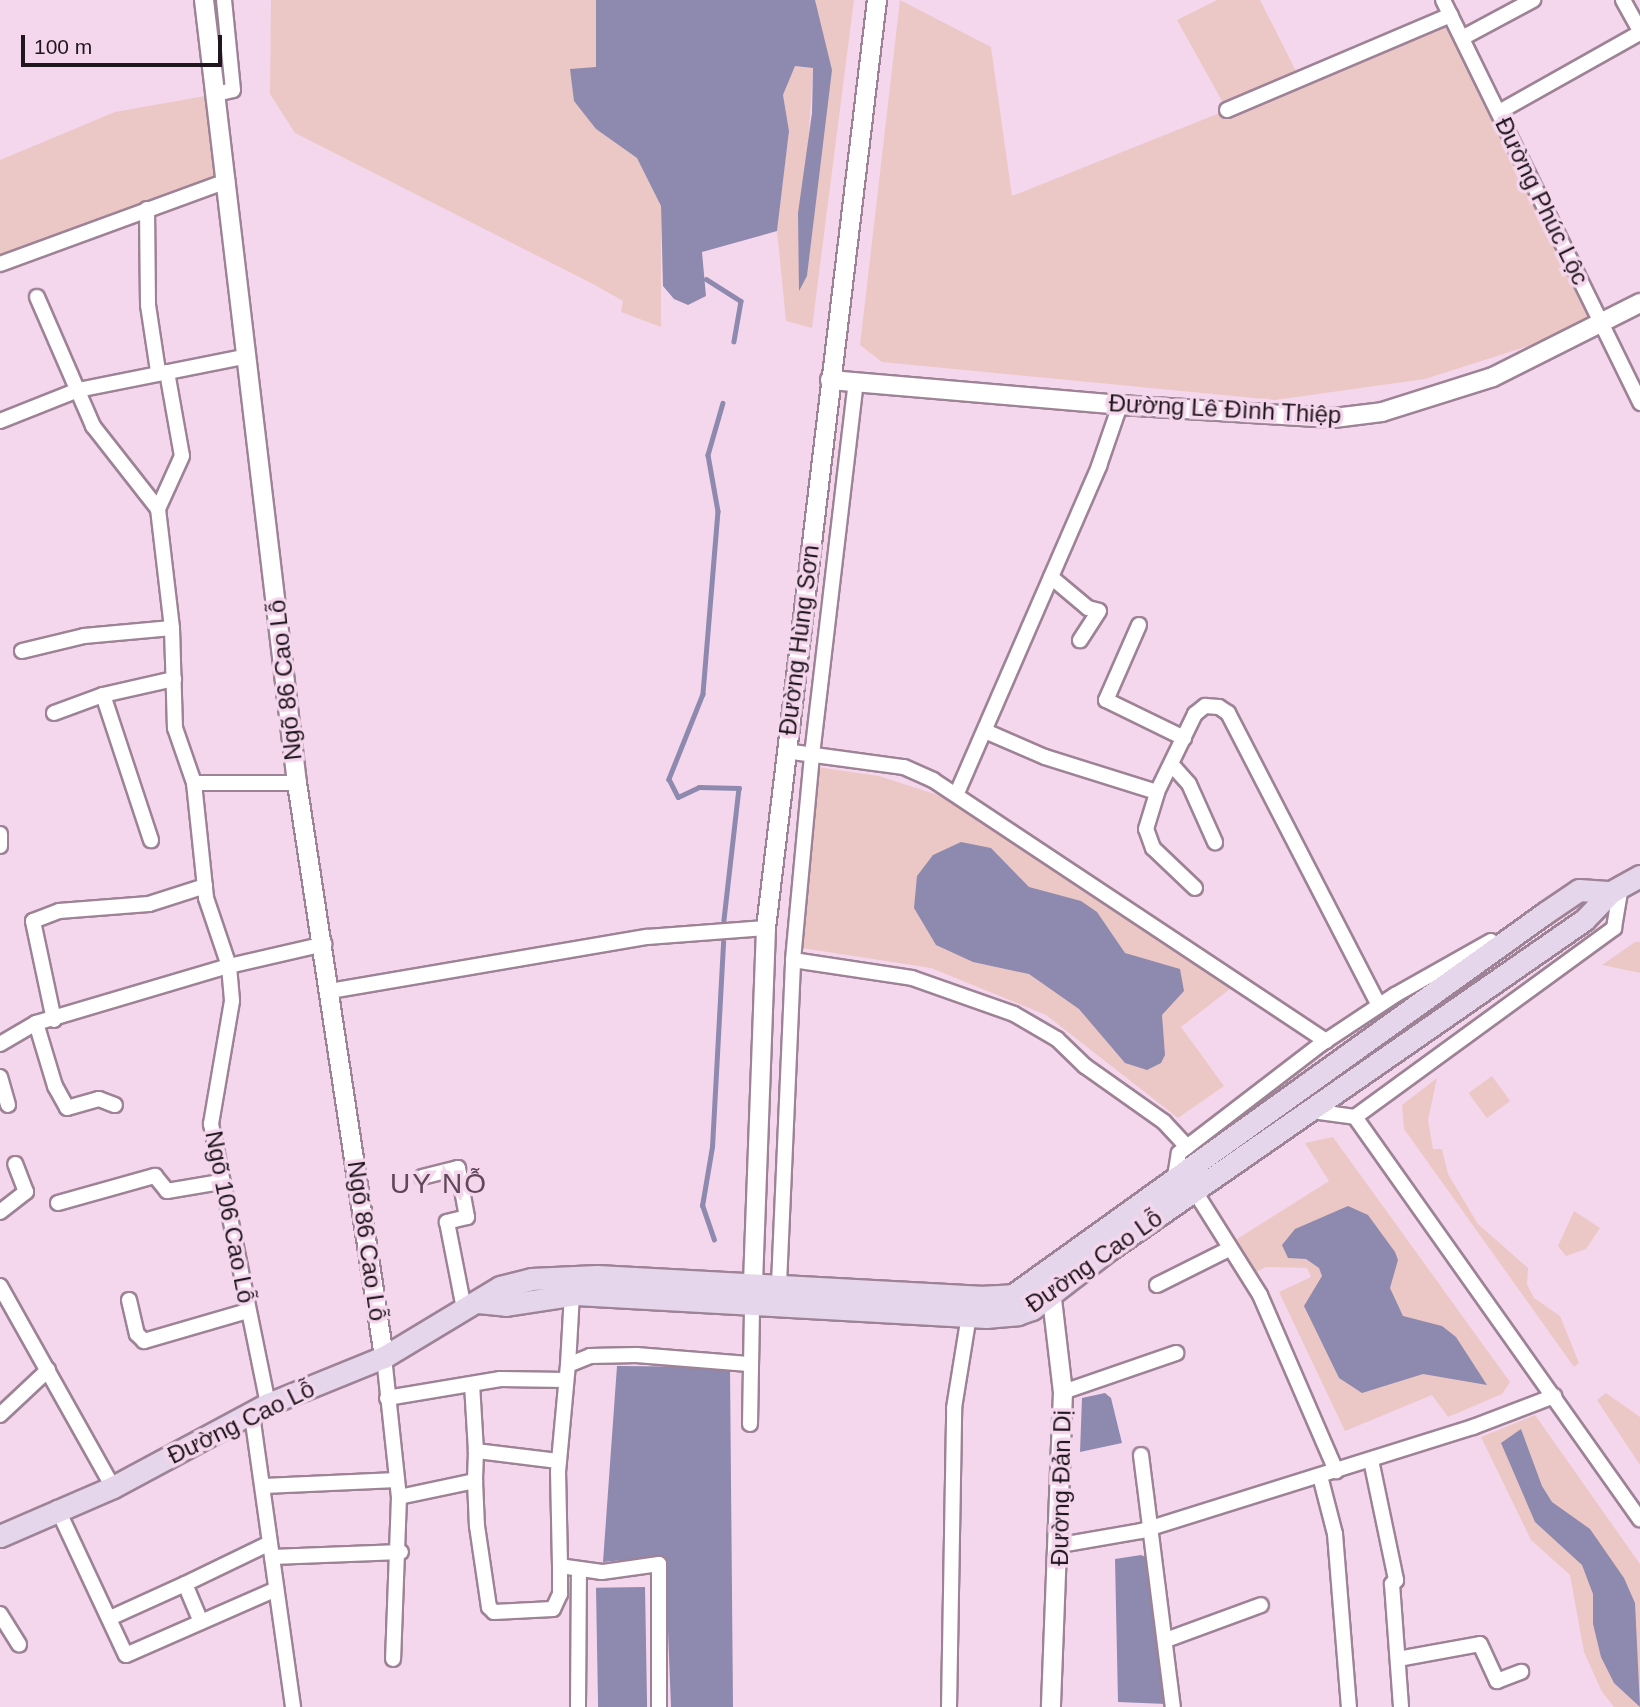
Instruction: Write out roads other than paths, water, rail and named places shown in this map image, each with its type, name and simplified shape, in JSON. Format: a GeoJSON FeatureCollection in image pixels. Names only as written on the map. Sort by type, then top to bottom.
{"type":"FeatureCollection","features":[{"type":"Feature","properties":{"kind":"main road","name":"Đường Cao Lỗ"},"geometry":{"type":"LineString","coordinates":[[0,1536],[57,1508],[113,1486],[260,1410],[384,1357],[500,1287],[564,1276],[968,1315],[1018,1314],[1032,1309],[1050,1280],[1274,1092],[1579,890],[1630,883]]}},
{"type":"Feature","properties":{"kind":"main road","name":"Đường Cao Lỗ"},"geometry":{"type":"LineString","coordinates":[[471,1305],[506,1305],[572,1294],[753,1294],[779,1284],[998,1297],[1023,1290],[1050,1280],[1194,1190],[1312,1111],[1584,920],[1630,883]]}},
{"type":"Feature","properties":{"kind":"street","name":"Ngõ 86 Cao Lỗ"},"geometry":{"type":"LineString","coordinates":[[204,0],[297,783],[324,944],[384,1357]]}},
{"type":"Feature","properties":{"kind":"street"},"geometry":{"type":"LineString","coordinates":[[216,94],[233,90],[224,0]]}},
{"type":"Feature","properties":{"kind":"street","name":"Đường Hùng Sơn"},"geometry":{"type":"LineString","coordinates":[[753,1294],[766,928],[785,751],[877,0]]}},
{"type":"Feature","properties":{"kind":"street","name":"Đường Phúc Lộc"},"geometry":{"type":"LineString","coordinates":[[1443,0],[1640,403]]}},
{"type":"Feature","properties":{"kind":"street"},"geometry":{"type":"LineString","coordinates":[[1462,38],[1533,0]]}},
{"type":"Feature","properties":{"kind":"street"},"geometry":{"type":"LineString","coordinates":[[1499,112],[1640,32],[1623,0]]}},
{"type":"Feature","properties":{"kind":"street"},"geometry":{"type":"LineString","coordinates":[[1227,110],[1451,15]]}},
{"type":"Feature","properties":{"kind":"street"},"geometry":{"type":"LineString","coordinates":[[0,264],[227,181]]}},
{"type":"Feature","properties":{"kind":"street"},"geometry":{"type":"LineString","coordinates":[[22,651],[84,636],[172,628],[158,509],[182,456],[148,305],[147,209]]}},
{"type":"Feature","properties":{"kind":"street"},"geometry":{"type":"LineString","coordinates":[[37,297],[93,426],[158,509]]}},
{"type":"Feature","properties":{"kind":"street","name":"Đường Lê Đình Thiệp"},"geometry":{"type":"LineString","coordinates":[[830,380],[1119,405],[1334,418],[1382,412],[1493,377],[1640,303]]}},
{"type":"Feature","properties":{"kind":"street"},"geometry":{"type":"LineString","coordinates":[[0,421],[78,390],[162,371],[248,356]]}},
{"type":"Feature","properties":{"kind":"street"},"geometry":{"type":"LineString","coordinates":[[779,1284],[793,960],[812,755],[856,382]]}},
{"type":"Feature","properties":{"kind":"street"},"geometry":{"type":"LineString","coordinates":[[957,793],[1100,466],[1119,405]]}},
{"type":"Feature","properties":{"kind":"street"},"geometry":{"type":"LineString","coordinates":[[1051,577],[1088,608],[1100,611],[1080,640]]}},
{"type":"Feature","properties":{"kind":"street"},"geometry":{"type":"LineString","coordinates":[[1139,625],[1106,700],[1184,738]]}},
{"type":"Feature","properties":{"kind":"street","name":"Ngõ 106 Cao Lỗ"},"geometry":{"type":"LineString","coordinates":[[172,628],[175,728],[194,783],[205,886],[229,966],[232,1001],[211,1124],[220,1182],[247,1311],[260,1410],[271,1550],[293,1707]]}},
{"type":"Feature","properties":{"kind":"street"},"geometry":{"type":"LineString","coordinates":[[54,713],[103,695],[174,679]]}},
{"type":"Feature","properties":{"kind":"street"},"geometry":{"type":"LineString","coordinates":[[103,695],[151,840]]}},
{"type":"Feature","properties":{"kind":"street"},"geometry":{"type":"LineString","coordinates":[[1195,888],[1147,839],[1157,792],[1195,714],[1205,706],[1228,713],[1379,1005]]}},
{"type":"Feature","properties":{"kind":"street"},"geometry":{"type":"LineString","coordinates":[[985,730],[1045,758],[1157,792]]}},
{"type":"Feature","properties":{"kind":"street"},"geometry":{"type":"LineString","coordinates":[[785,751],[904,767],[957,793],[1326,1041]]}},
{"type":"Feature","properties":{"kind":"street"},"geometry":{"type":"LineString","coordinates":[[1172,765],[1189,784],[1215,842]]}},
{"type":"Feature","properties":{"kind":"street"},"geometry":{"type":"LineString","coordinates":[[194,783],[297,783]]}},
{"type":"Feature","properties":{"kind":"street"},"geometry":{"type":"LineString","coordinates":[[0,834],[0,846]]}},
{"type":"Feature","properties":{"kind":"street"},"geometry":{"type":"LineString","coordinates":[[1312,1111],[1355,1117],[1614,928],[1630,883]]}},
{"type":"Feature","properties":{"kind":"street"},"geometry":{"type":"LineString","coordinates":[[54,1020],[33,921],[59,911],[149,904],[205,886]]}},
{"type":"Feature","properties":{"kind":"street"},"geometry":{"type":"LineString","coordinates":[[1175,1177],[1179,1153],[1274,1092],[1326,1041],[1379,1005],[1545,913]]}},
{"type":"Feature","properties":{"kind":"street"},"geometry":{"type":"LineString","coordinates":[[330,991],[647,937],[766,928]]}},
{"type":"Feature","properties":{"kind":"street"},"geometry":{"type":"LineString","coordinates":[[0,1044],[36,1023],[54,1020],[229,966],[324,944]]}},
{"type":"Feature","properties":{"kind":"street"},"geometry":{"type":"LineString","coordinates":[[793,960],[912,978],[1014,1014],[1057,1039],[1085,1066],[1164,1122],[1187,1147]]}},
{"type":"Feature","properties":{"kind":"street"},"geometry":{"type":"LineString","coordinates":[[36,1023],[55,1086],[68,1108],[99,1099],[115,1105]]}},
{"type":"Feature","properties":{"kind":"street"},"geometry":{"type":"LineString","coordinates":[[0,1077],[8,1105]]}},
{"type":"Feature","properties":{"kind":"street"},"geometry":{"type":"LineString","coordinates":[[1355,1117],[1638,1512]]}},
{"type":"Feature","properties":{"kind":"street"},"geometry":{"type":"LineString","coordinates":[[0,1212],[26,1192],[15,1164]]}},
{"type":"Feature","properties":{"kind":"street"},"geometry":{"type":"LineString","coordinates":[[422,1177],[458,1168],[467,1217],[447,1222],[471,1305]]}},
{"type":"Feature","properties":{"kind":"street"},"geometry":{"type":"LineString","coordinates":[[58,1203],[155,1177],[167,1191],[220,1182]]}},
{"type":"Feature","properties":{"kind":"street"},"geometry":{"type":"LineString","coordinates":[[1194,1190],[1260,1295],[1336,1471]]}},
{"type":"Feature","properties":{"kind":"street"},"geometry":{"type":"LineString","coordinates":[[1157,1285],[1229,1249]]}},
{"type":"Feature","properties":{"kind":"street","name":"Đường Đản Dị"},"geometry":{"type":"LineString","coordinates":[[1050,1280],[1063,1392],[1061,1545],[1051,1707]]}},
{"type":"Feature","properties":{"kind":"street"},"geometry":{"type":"LineString","coordinates":[[0,1286],[113,1486]]}},
{"type":"Feature","properties":{"kind":"street"},"geometry":{"type":"LineString","coordinates":[[472,1384],[479,1539],[494,1612],[553,1609],[560,1594],[558,1461],[572,1294]]}},
{"type":"Feature","properties":{"kind":"street"},"geometry":{"type":"LineString","coordinates":[[750,1424],[748,1364],[753,1294]]}},
{"type":"Feature","properties":{"kind":"street"},"geometry":{"type":"LineString","coordinates":[[129,1300],[137,1334],[144,1341],[247,1311]]}},
{"type":"Feature","properties":{"kind":"street"},"geometry":{"type":"LineString","coordinates":[[949,1707],[954,1408],[968,1315]]}},
{"type":"Feature","properties":{"kind":"street"},"geometry":{"type":"LineString","coordinates":[[1063,1392],[1176,1353]]}},
{"type":"Feature","properties":{"kind":"street"},"geometry":{"type":"LineString","coordinates":[[568,1365],[590,1356],[637,1356],[748,1364]]}},
{"type":"Feature","properties":{"kind":"street"},"geometry":{"type":"LineString","coordinates":[[384,1357],[399,1497],[401,1552],[393,1659]]}},
{"type":"Feature","properties":{"kind":"street"},"geometry":{"type":"LineString","coordinates":[[0,1415],[48,1370]]}},
{"type":"Feature","properties":{"kind":"street"},"geometry":{"type":"LineString","coordinates":[[387,1398],[500,1379],[566,1380]]}},
{"type":"Feature","properties":{"kind":"street"},"geometry":{"type":"LineString","coordinates":[[1061,1545],[1101,1540],[1147,1529],[1371,1460],[1554,1396]]}},
{"type":"Feature","properties":{"kind":"street"},"geometry":{"type":"LineString","coordinates":[[476,1451],[558,1461]]}},
{"type":"Feature","properties":{"kind":"street"},"geometry":{"type":"LineString","coordinates":[[1141,1455],[1147,1529],[1166,1640],[1173,1707]]}},
{"type":"Feature","properties":{"kind":"street"},"geometry":{"type":"LineString","coordinates":[[1371,1460],[1396,1580],[1392,1584],[1401,1707]]}},
{"type":"Feature","properties":{"kind":"street"},"geometry":{"type":"LineString","coordinates":[[1320,1476],[1335,1534],[1349,1707]]}},
{"type":"Feature","properties":{"kind":"street"},"geometry":{"type":"LineString","coordinates":[[264,1486],[397,1480]]}},
{"type":"Feature","properties":{"kind":"street"},"geometry":{"type":"LineString","coordinates":[[399,1497],[475,1481]]}},
{"type":"Feature","properties":{"kind":"street"},"geometry":{"type":"LineString","coordinates":[[57,1508],[126,1655],[276,1589]]}},
{"type":"Feature","properties":{"kind":"street"},"geometry":{"type":"LineString","coordinates":[[110,1618],[185,1584],[271,1550],[401,1552]]}},
{"type":"Feature","properties":{"kind":"street"},"geometry":{"type":"LineString","coordinates":[[560,1566],[602,1572],[659,1564],[659,1707]]}},
{"type":"Feature","properties":{"kind":"street"},"geometry":{"type":"LineString","coordinates":[[578,1707],[579,1570]]}},
{"type":"Feature","properties":{"kind":"street"},"geometry":{"type":"LineString","coordinates":[[185,1584],[201,1622]]}},
{"type":"Feature","properties":{"kind":"street"},"geometry":{"type":"LineString","coordinates":[[1166,1640],[1261,1605]]}},
{"type":"Feature","properties":{"kind":"street"},"geometry":{"type":"LineString","coordinates":[[0,1615],[19,1645]]}},
{"type":"Feature","properties":{"kind":"street"},"geometry":{"type":"LineString","coordinates":[[1398,1659],[1480,1644],[1497,1681],[1521,1672]]}},
{"type":"Feature","properties":{"kind":"waterway"},"geometry":{"type":"LineString","coordinates":[[706,279],[741,301],[734,341]]}},
{"type":"Feature","properties":{"kind":"waterway"},"geometry":{"type":"LineString","coordinates":[[723,403],[708,455],[718,511],[703,694],[669,779],[678,797],[699,787],[739,788],[724,920]]}},
{"type":"Feature","properties":{"kind":"waterway"},"geometry":{"type":"LineString","coordinates":[[714,1240],[702,1206],[712,1147],[723,942]]}},
{"type":"Feature","properties":{"kind":"district","name":"UY NỖ"},"geometry":{"type":"Point","coordinates":[439,1184]}}]}
